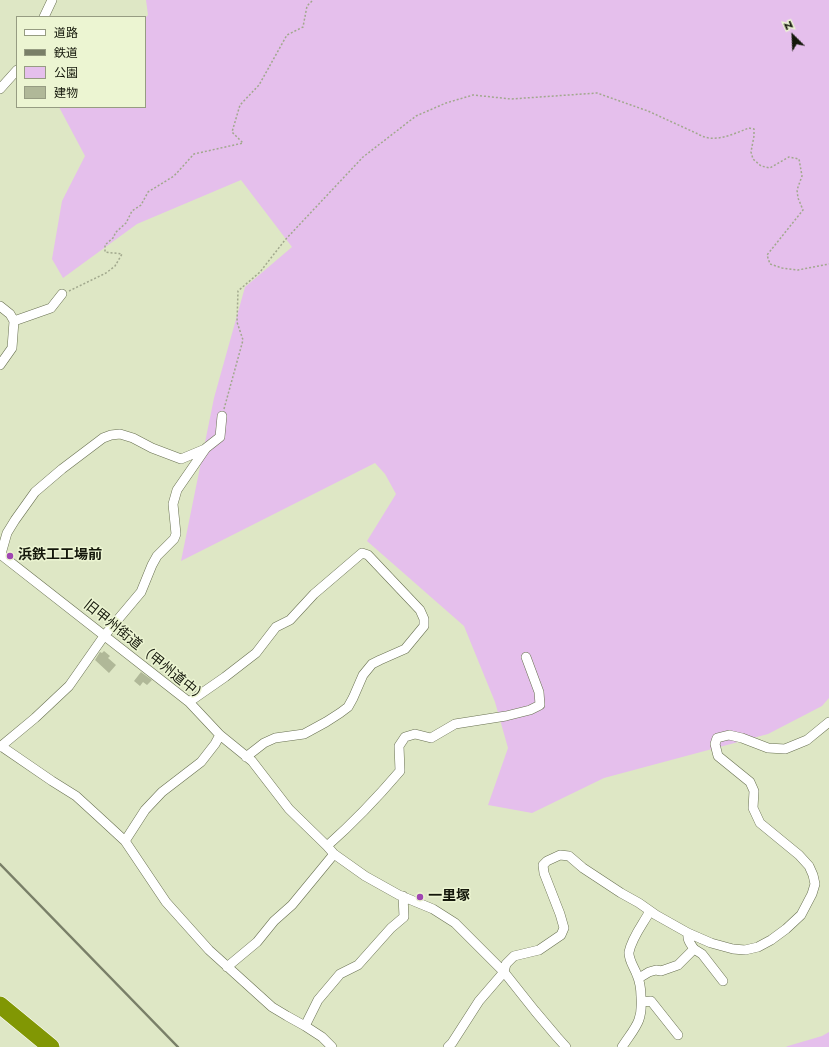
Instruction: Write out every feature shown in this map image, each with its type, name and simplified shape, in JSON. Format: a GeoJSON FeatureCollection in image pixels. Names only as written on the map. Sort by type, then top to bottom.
{"type":"FeatureCollection","features":[{"type":"Feature","properties":{"kind":"highway"},"geometry":{"type":"LineString","coordinates":[[0,1004],[51,1047]]}},
{"type":"Feature","properties":{"kind":"street"},"geometry":{"type":"LineString","coordinates":[[44,16],[52,0]]}},
{"type":"Feature","properties":{"kind":"street"},"geometry":{"type":"LineString","coordinates":[[0,89],[16,71]]}},
{"type":"Feature","properties":{"kind":"street"},"geometry":{"type":"LineString","coordinates":[[14,321],[51,308],[62,294]]}},
{"type":"Feature","properties":{"kind":"street"},"geometry":{"type":"LineString","coordinates":[[0,306],[10,314],[14,321],[12,348],[0,365]]}},
{"type":"Feature","properties":{"kind":"street"},"geometry":{"type":"LineString","coordinates":[[0,554],[7,533],[35,492],[103,438],[120,434],[133,438],[152,448],[181,459],[206,448],[220,437],[222,416]]}},
{"type":"Feature","properties":{"kind":"street"},"geometry":{"type":"LineString","coordinates":[[206,448],[177,490],[173,504],[176,534],[174,539],[154,560],[141,592],[104,636],[69,686],[35,718],[1,746],[76,796],[125,841],[166,902],[209,950],[272,1006],[306,1026],[322,1037],[332,1047]]}},
{"type":"Feature","properties":{"kind":"street"},"geometry":{"type":"LineString","coordinates":[[189,702],[256,653],[276,627],[290,620],[314,594],[362,553],[368,555],[420,610],[424,619],[424,626],[405,649],[372,664],[363,675],[348,707],[340,713],[304,734],[275,738],[264,743],[246,757]]}},
{"type":"Feature","properties":{"kind":"street","name":"旧甲州街道（甲州道中）"},"geometry":{"type":"LineString","coordinates":[[0,554],[189,702],[220,735],[252,762],[289,809],[331,850],[365,876],[403,896],[433,909],[455,923],[504,972],[566,1047]]}},
{"type":"Feature","properties":{"kind":"street"},"geometry":{"type":"LineString","coordinates":[[227,967],[257,942],[274,921],[292,905],[331,850],[352,824],[400,771],[399,746],[405,737],[415,734],[431,738],[455,724],[506,716],[530,710],[540,705],[539,692],[526,657]]}},
{"type":"Feature","properties":{"kind":"street"},"geometry":{"type":"LineString","coordinates":[[448,1047],[479,1001],[504,972],[506,964],[514,956],[539,950],[561,935],[564,928],[543,866],[547,861],[560,855],[569,856],[583,868],[656,915],[688,933],[711,943],[733,949],[745,950],[758,947],[786,929],[801,915],[812,894],[815,884],[813,875],[809,866],[799,855],[760,823],[753,808],[754,791],[750,782],[718,756],[715,744],[718,738],[729,735],[742,738],[768,748],[785,749],[807,740],[829,722]]}},
{"type":"Feature","properties":{"kind":"street"},"geometry":{"type":"LineString","coordinates":[[125,841],[145,810],[162,792],[201,762],[220,735]]}},
{"type":"Feature","properties":{"kind":"street"},"geometry":{"type":"LineString","coordinates":[[306,1026],[318,1000],[340,974],[358,965],[391,928],[404,917],[403,896]]}},
{"type":"Feature","properties":{"kind":"street"},"geometry":{"type":"LineString","coordinates":[[622,1047],[637,1025],[641,1016],[642,1002],[639,978],[629,954],[632,941],[650,911]]}},
{"type":"Feature","properties":{"kind":"street"},"geometry":{"type":"LineString","coordinates":[[688,933],[689,943],[694,949],[702,954],[723,981]]}},
{"type":"Feature","properties":{"kind":"street"},"geometry":{"type":"LineString","coordinates":[[639,978],[649,972],[656,970],[661,971],[678,964],[694,949]]}},
{"type":"Feature","properties":{"kind":"street"},"geometry":{"type":"LineString","coordinates":[[642,1002],[651,1001],[678,1035]]}},
{"type":"Feature","properties":{"kind":"path"},"geometry":{"type":"LineString","coordinates":[[62,294],[106,273],[115,266],[122,254],[105,252],[105,245],[114,237],[115,232],[126,223],[132,211],[141,205],[148,192],[174,176],[194,154],[243,143],[232,132],[240,105],[259,85],[287,35],[303,27],[307,6],[313,0]]}},
{"type":"Feature","properties":{"kind":"path"},"geometry":{"type":"LineString","coordinates":[[222,416],[243,340],[237,322],[238,290],[260,272],[285,240],[363,156],[416,116],[446,103],[473,95],[511,99],[596,94],[648,111],[704,138],[721,138],[749,128],[754,129],[751,152],[753,159],[761,166],[770,168],[789,157],[799,159],[802,176],[796,190],[803,210],[767,255],[770,264],[782,268],[798,270],[829,264]]}},
{"type":"Feature","properties":{"kind":"green space"},"geometry":{"type":"Polygon","coordinates":[[[146,0],[829,0],[829,698],[822,706],[768,734],[604,778],[532,813],[488,805],[508,748],[495,702],[464,626],[367,541],[396,494],[385,474],[375,463],[181,561],[214,398],[245,287],[292,247],[241,180],[137,224],[63,278],[52,259],[62,201],[85,156],[60,108],[146,108],[146,17],[148,15],[146,0]]]}},
{"type":"Feature","properties":{"kind":"green space"},"geometry":{"type":"Polygon","coordinates":[[[829,1032],[829,1047],[786,1047],[822,1036],[829,1032]]]}},
{"type":"Feature","properties":{"kind":"building"},"geometry":{"type":"Polygon","coordinates":[[[104,651],[110,656],[108,658],[116,665],[109,673],[95,660],[100,652],[102,653],[104,651]]]}},
{"type":"Feature","properties":{"kind":"building"},"geometry":{"type":"Polygon","coordinates":[[[141,672],[152,680],[147,685],[143,682],[140,686],[134,681],[141,672]]]}},
{"type":"Feature","properties":{"kind":"railway"},"geometry":{"type":"LineString","coordinates":[[0,864],[178,1047]]}},
{"type":"Feature","properties":{"kind":"place","name":"浜鉄工工場前"},"geometry":{"type":"Point","coordinates":[10,556]}},
{"type":"Feature","properties":{"kind":"place","name":"一里塚"},"geometry":{"type":"Point","coordinates":[420,897]}}]}
